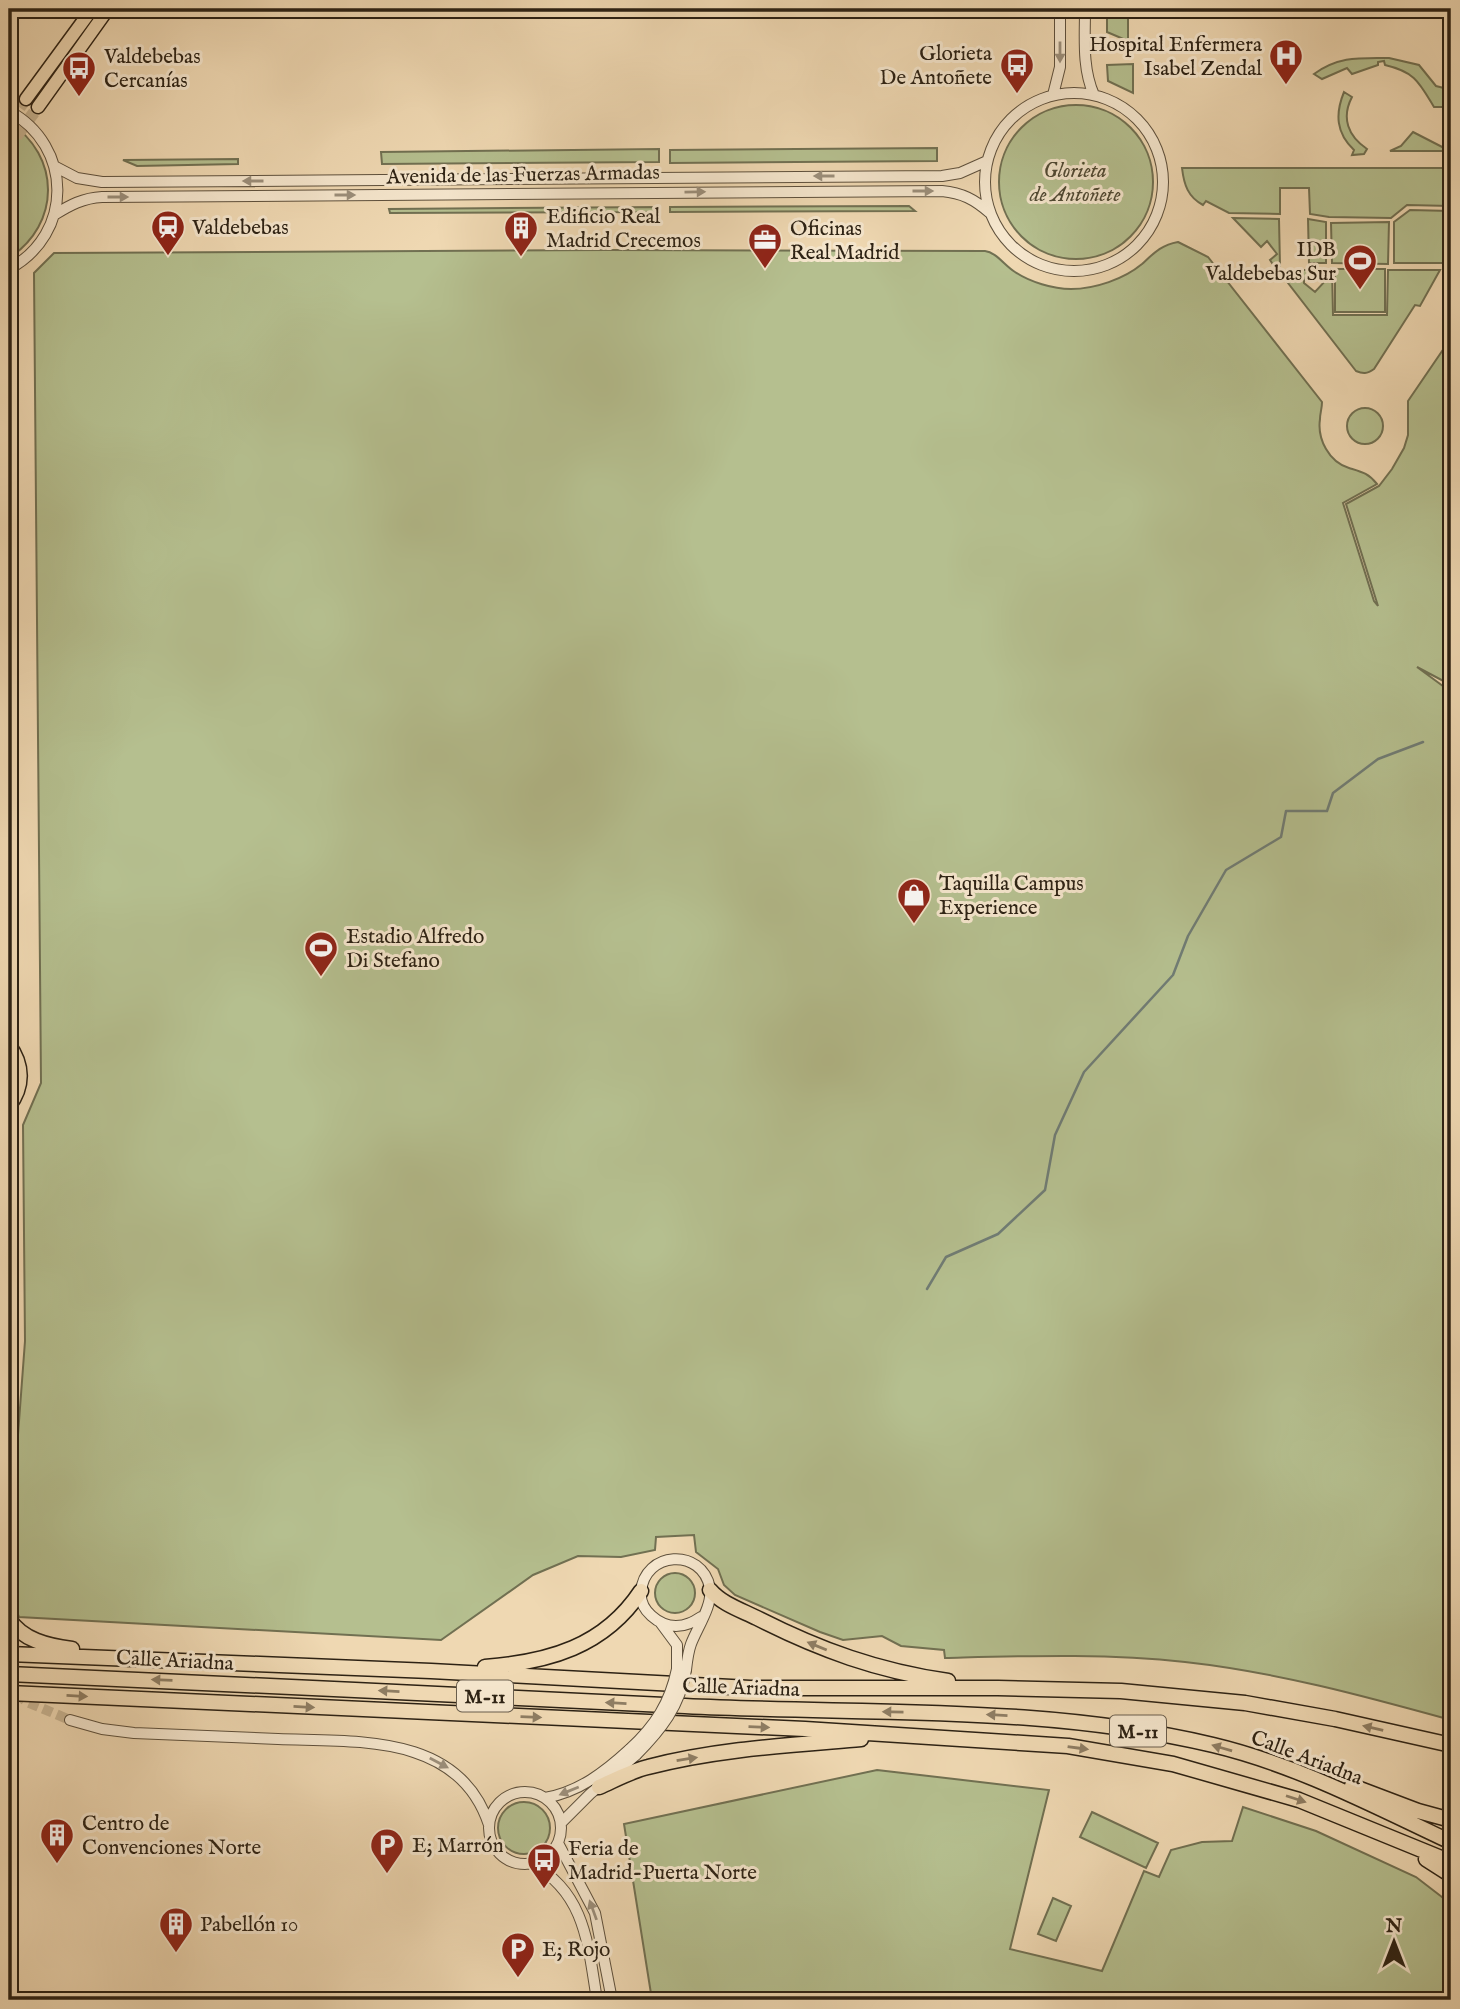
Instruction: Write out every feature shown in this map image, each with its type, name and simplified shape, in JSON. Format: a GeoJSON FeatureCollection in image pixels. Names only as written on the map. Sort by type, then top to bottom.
{"type":"FeatureCollection","features":[{"type":"Feature","properties":{"kind":"highway"},"geometry":{"type":"LineString","coordinates":[[9,1293],[9,1300]]}},
{"type":"Feature","properties":{"kind":"highway"},"geometry":{"type":"LineString","coordinates":[[9,1293],[9,1418]]}},
{"type":"Feature","properties":{"kind":"highway"},"geometry":{"type":"LineString","coordinates":[[710,1590],[721,1600],[740,1610],[834,1653],[881,1669],[998,1688]]}},
{"type":"Feature","properties":{"kind":"highway"},"geometry":{"type":"LineString","coordinates":[[431,1671],[523,1664],[567,1651],[613,1624],[641,1591]]}},
{"type":"Feature","properties":{"kind":"highway"},"geometry":{"type":"LineString","coordinates":[[9,1619],[15,1629],[27,1637],[60,1647],[158,1654],[198,1661]]}},
{"type":"Feature","properties":{"kind":"highway"},"geometry":{"type":"LineString","coordinates":[[9,1654],[431,1671],[750,1688],[1121,1691],[1190,1696],[1335,1719],[1447,1746]]}},
{"type":"Feature","properties":{"kind":"highway","name":"Calle Ariadna"},"geometry":{"type":"LineString","coordinates":[[9,1674],[730,1708],[1011,1716],[1101,1724],[1214,1746],[1310,1776],[1451,1842]]}},
{"type":"Feature","properties":{"kind":"highway","name":"Calle Ariadna"},"geometry":{"type":"LineString","coordinates":[[9,1693],[912,1734],[1068,1746],[1173,1765],[1299,1800],[1451,1862]]}},
{"type":"Feature","properties":{"kind":"highway"},"geometry":{"type":"LineString","coordinates":[[599,1787],[647,1767],[680,1760],[912,1734]]}},
{"type":"Feature","properties":{"kind":"highway"},"geometry":{"type":"LineString","coordinates":[[1310,1776],[1342,1783],[1451,1820]]}},
{"type":"Feature","properties":{"kind":"highway"},"geometry":{"type":"LineString","coordinates":[[1383,1832],[1451,1875]]}},
{"type":"Feature","properties":{"kind":"main road"},"geometry":{"type":"LineString","coordinates":[[26,99],[92,9]]}},
{"type":"Feature","properties":{"kind":"main road"},"geometry":{"type":"LineString","coordinates":[[38,107],[108,9]]}},
{"type":"Feature","properties":{"kind":"main road"},"geometry":{"type":"LineString","coordinates":[[9,1044],[17,1056],[21,1079],[17,1095],[9,1107]]}},
{"type":"Feature","properties":{"kind":"main road"},"geometry":{"type":"LineString","coordinates":[[9,1165],[9,1293]]}},
{"type":"Feature","properties":{"kind":"street"},"geometry":{"type":"LineString","coordinates":[[1053,95],[1060,68],[1060,9]]}},
{"type":"Feature","properties":{"kind":"street"},"geometry":{"type":"LineString","coordinates":[[1085,9],[1086,65],[1088,82],[1094,95]]}},
{"type":"Feature","properties":{"kind":"street"},"geometry":{"type":"LineString","coordinates":[[1053,95],[1094,95],[1114,102],[1136,117],[1152,137],[1164,172],[1162,200],[1157,217],[1132,251],[1111,264],[1086,271],[1061,271],[1037,264],[1016,250],[999,231],[990,213],[985,187],[987,161],[998,136],[1009,120],[1024,108],[1053,95]]}},
{"type":"Feature","properties":{"kind":"street"},"geometry":{"type":"LineString","coordinates":[[9,111],[19,116],[37,134],[49,152],[58,186],[54,215],[47,233],[37,247],[9,269]]}},
{"type":"Feature","properties":{"kind":"street","name":"Avenida de las Fuerzas Armadas"},"geometry":{"type":"LineString","coordinates":[[54,166],[77,178],[115,182],[942,176],[960,173],[987,161]]}},
{"type":"Feature","properties":{"kind":"street","name":"Avenida de las Fuerzas Armadas"},"geometry":{"type":"LineString","coordinates":[[54,215],[74,203],[102,197],[902,191],[959,193],[974,199],[990,213]]}},
{"type":"Feature","properties":{"kind":"street"},"geometry":{"type":"LineString","coordinates":[[489,1825],[497,1805],[513,1794],[524,1792],[545,1798],[560,1796],[584,1785],[657,1734],[674,1709],[681,1670],[701,1617],[708,1607],[710,1590],[702,1570],[689,1560],[680,1558],[655,1565],[649,1572],[641,1598],[649,1613],[660,1622],[677,1645],[681,1670]]}},
{"type":"Feature","properties":{"kind":"street"},"geometry":{"type":"LineString","coordinates":[[660,1622],[675,1626],[686,1625],[701,1617]]}},
{"type":"Feature","properties":{"kind":"street"},"geometry":{"type":"LineString","coordinates":[[70,1720],[102,1729],[336,1740],[391,1746],[421,1754],[452,1770],[470,1787],[489,1825],[492,1842],[502,1856],[516,1863],[532,1864],[547,1857],[558,1843],[561,1823],[558,1813],[545,1798]]}},
{"type":"Feature","properties":{"kind":"street"},"geometry":{"type":"LineString","coordinates":[[561,1823],[633,1752]]}},
{"type":"Feature","properties":{"kind":"street"},"geometry":{"type":"LineString","coordinates":[[558,1843],[595,1913],[612,2000]]}},
{"type":"Feature","properties":{"kind":"street"},"geometry":{"type":"LineString","coordinates":[[532,1864],[555,1879],[576,1908],[588,1947],[597,2000]]}},
{"type":"Feature","properties":{"kind":"green space"},"geometry":{"type":"Polygon","coordinates":[[[1107,9],[1128,9],[1128,41],[1107,32],[1107,9]]]}},
{"type":"Feature","properties":{"kind":"green space"},"geometry":{"type":"Polygon","coordinates":[[[1389,58],[1419,65],[1436,86],[1448,89],[1451,107],[1434,107],[1415,79],[1403,71],[1385,65],[1384,61],[1352,74],[1347,68],[1322,79],[1314,74],[1341,61],[1389,58]]]}},
{"type":"Feature","properties":{"kind":"green space"},"geometry":{"type":"Polygon","coordinates":[[[1133,64],[1133,93],[1108,81],[1107,65],[1133,64]]]}},
{"type":"Feature","properties":{"kind":"green space"},"geometry":{"type":"Polygon","coordinates":[[[1344,92],[1352,97],[1347,112],[1348,126],[1355,138],[1367,149],[1364,154],[1352,155],[1354,150],[1341,130],[1338,116],[1344,92]]]}},
{"type":"Feature","properties":{"kind":"green space","name":"Glorieta de Antoñete"},"geometry":{"type":"Polygon","coordinates":[[[1076,105],[1106,111],[1131,127],[1147,152],[1153,182],[1147,212],[1131,237],[1106,253],[1076,259],[1046,253],[1021,237],[1005,212],[999,182],[1005,152],[1021,127],[1046,111],[1076,105]]]}},
{"type":"Feature","properties":{"kind":"green space"},"geometry":{"type":"Polygon","coordinates":[[[9,122],[26,136],[38,153],[46,171],[48,190],[46,209],[38,227],[26,244],[9,258],[9,122]]]}},
{"type":"Feature","properties":{"kind":"green space"},"geometry":{"type":"Polygon","coordinates":[[[1413,132],[1450,151],[1390,151],[1401,146],[1413,132]]]}},
{"type":"Feature","properties":{"kind":"green space"},"geometry":{"type":"Polygon","coordinates":[[[937,148],[937,161],[670,163],[670,150],[937,148]]]}},
{"type":"Feature","properties":{"kind":"green space"},"geometry":{"type":"Polygon","coordinates":[[[659,149],[659,162],[382,164],[381,152],[659,149]]]}},
{"type":"Feature","properties":{"kind":"green space"},"geometry":{"type":"Polygon","coordinates":[[[238,159],[238,164],[137,166],[123,160],[238,159]]]}},
{"type":"Feature","properties":{"kind":"green space"},"geometry":{"type":"Polygon","coordinates":[[[1182,168],[1451,168],[1451,206],[1407,205],[1391,218],[1329,217],[1310,214],[1309,188],[1280,188],[1280,214],[1229,213],[1206,201],[1203,205],[1194,198],[1186,185],[1182,168]]]}},
{"type":"Feature","properties":{"kind":"green space"},"geometry":{"type":"Polygon","coordinates":[[[909,206],[915,211],[670,212],[670,207],[909,206]]]}},
{"type":"Feature","properties":{"kind":"green space"},"geometry":{"type":"Polygon","coordinates":[[[660,207],[660,212],[390,213],[389,209],[660,207]]]}},
{"type":"Feature","properties":{"kind":"green space"},"geometry":{"type":"Polygon","coordinates":[[[1410,210],[1451,211],[1451,245],[1444,263],[1394,263],[1394,222],[1410,210]]]}},
{"type":"Feature","properties":{"kind":"green space"},"geometry":{"type":"Polygon","coordinates":[[[1233,218],[1279,219],[1280,266],[1274,266],[1270,260],[1277,254],[1267,241],[1261,247],[1233,218]]]}},
{"type":"Feature","properties":{"kind":"green space"},"geometry":{"type":"Polygon","coordinates":[[[1308,219],[1326,222],[1326,263],[1309,263],[1308,219]]]}},
{"type":"Feature","properties":{"kind":"green space"},"geometry":{"type":"Polygon","coordinates":[[[1389,222],[1388,264],[1332,263],[1331,223],[1389,222]]]}},
{"type":"Feature","properties":{"kind":"green space"},"geometry":{"type":"Polygon","coordinates":[[[1178,242],[1208,257],[1322,402],[1320,434],[1330,455],[1342,465],[1368,475],[1377,484],[1343,503],[1374,601],[1378,606],[1346,504],[1379,486],[1392,469],[1408,435],[1408,401],[1451,338],[1451,685],[1417,667],[1451,692],[1451,1720],[1320,1686],[1219,1666],[1095,1656],[945,1658],[944,1650],[901,1646],[882,1636],[843,1640],[735,1595],[724,1585],[718,1569],[696,1552],[694,1535],[656,1537],[655,1550],[621,1557],[578,1556],[533,1575],[441,1640],[19,1617],[12,1600],[9,1555],[25,1341],[23,1125],[41,1083],[34,273],[54,253],[985,251],[1028,279],[1071,289],[1118,279],[1162,247],[1178,242]]]}},
{"type":"Feature","properties":{"kind":"green space"},"geometry":{"type":"Polygon","coordinates":[[[1332,269],[1333,315],[1387,315],[1388,270],[1440,270],[1420,306],[1415,305],[1374,369],[1367,373],[1356,371],[1278,270],[1311,270],[1304,283],[1315,292],[1328,278],[1327,270],[1332,269]]]}},
{"type":"Feature","properties":{"kind":"green space","name":"IDB Valdebebas Sur"},"geometry":{"type":"Polygon","coordinates":[[[1335,269],[1385,269],[1385,312],[1335,312],[1335,269]]]}},
{"type":"Feature","properties":{"kind":"green space"},"geometry":{"type":"Polygon","coordinates":[[[12,303],[14,581],[12,581],[12,303]]]}},
{"type":"Feature","properties":{"kind":"green space"},"geometry":{"type":"Polygon","coordinates":[[[1365,408],[1378,413],[1383,426],[1378,439],[1365,444],[1352,439],[1347,426],[1352,413],[1365,408]]]}},
{"type":"Feature","properties":{"kind":"green space"},"geometry":{"type":"Polygon","coordinates":[[[675,1573],[683,1574],[689,1579],[694,1585],[694,1601],[689,1607],[683,1612],[675,1613],[667,1612],[661,1607],[656,1601],[655,1593],[656,1585],[661,1579],[667,1574],[675,1573]]]}},
{"type":"Feature","properties":{"kind":"green space"},"geometry":{"type":"Polygon","coordinates":[[[877,1770],[1049,1790],[1010,1949],[1102,1971],[1144,1871],[1159,1877],[1171,1850],[1202,1842],[1232,1841],[1243,1807],[1316,1831],[1416,1877],[1451,1904],[1451,2000],[652,2000],[624,1824],[877,1770]]]}},
{"type":"Feature","properties":{"kind":"green space"},"geometry":{"type":"Polygon","coordinates":[[[524,1802],[543,1809],[550,1828],[543,1847],[524,1854],[505,1847],[498,1828],[505,1809],[524,1802]]]}},
{"type":"Feature","properties":{"kind":"green space"},"geometry":{"type":"Polygon","coordinates":[[[1092,1812],[1158,1843],[1146,1868],[1080,1837],[1092,1812]]]}},
{"type":"Feature","properties":{"kind":"green space"},"geometry":{"type":"Polygon","coordinates":[[[1053,1898],[1071,1906],[1056,1941],[1038,1934],[1053,1898]]]}},
{"type":"Feature","properties":{"kind":"waterway"},"geometry":{"type":"LineString","coordinates":[[927,1289],[946,1257],[998,1234],[1045,1190],[1055,1135],[1084,1072],[1173,975],[1188,936],[1226,870],[1281,837],[1286,811],[1327,811],[1333,793],[1378,759],[1423,742]]}},
{"type":"Feature","properties":{"kind":"tunnel"},"geometry":{"type":"LineString","coordinates":[[9,122],[26,99]]}},
{"type":"Feature","properties":{"kind":"tunnel"},"geometry":{"type":"LineString","coordinates":[[9,153],[16,137],[38,107]]}},
{"type":"Feature","properties":{"kind":"tunnel"},"geometry":{"type":"LineString","coordinates":[[17,1694],[27,1702],[70,1720]]}},
{"type":"Feature","properties":{"kind":"place","name":"Hospital Enfermera Isabel Zendal"},"geometry":{"type":"Point","coordinates":[1286,86]}},
{"type":"Feature","properties":{"kind":"place","name":"Glorieta De Antoñete"},"geometry":{"type":"Point","coordinates":[1017,95]}},
{"type":"Feature","properties":{"kind":"place","name":"Valdebebas Cercanías"},"geometry":{"type":"Point","coordinates":[79,98]}},
{"type":"Feature","properties":{"kind":"place","name":"Valdebebas"},"geometry":{"type":"Point","coordinates":[168,257]}},
{"type":"Feature","properties":{"kind":"place","name":"Edificio Real Madrid Crecemos"},"geometry":{"type":"Point","coordinates":[521,258]}},
{"type":"Feature","properties":{"kind":"place","name":"Oficinas Real Madrid"},"geometry":{"type":"Point","coordinates":[765,270]}},
{"type":"Feature","properties":{"kind":"place","name":"IDB Valdebebas Sur"},"geometry":{"type":"Point","coordinates":[1360,291]}},
{"type":"Feature","properties":{"kind":"place","name":"Taquilla Campus Experience"},"geometry":{"type":"Point","coordinates":[914,925]}},
{"type":"Feature","properties":{"kind":"place","name":"Estadio Alfredo Di Stefano"},"geometry":{"type":"Point","coordinates":[321,978]}},
{"type":"Feature","properties":{"kind":"place","name":"Centro de Convenciones Norte"},"geometry":{"type":"Point","coordinates":[57,1865]}},
{"type":"Feature","properties":{"kind":"place","name":"E; Marrón"},"geometry":{"type":"Point","coordinates":[387,1875]}},
{"type":"Feature","properties":{"kind":"place","name":"Feria de Madrid-Puerta Norte"},"geometry":{"type":"Point","coordinates":[544,1890]}},
{"type":"Feature","properties":{"kind":"place","name":"Pabellón 10"},"geometry":{"type":"Point","coordinates":[176,1954]}},
{"type":"Feature","properties":{"kind":"place","name":"E; Rojo"},"geometry":{"type":"Point","coordinates":[518,1979]}}]}
